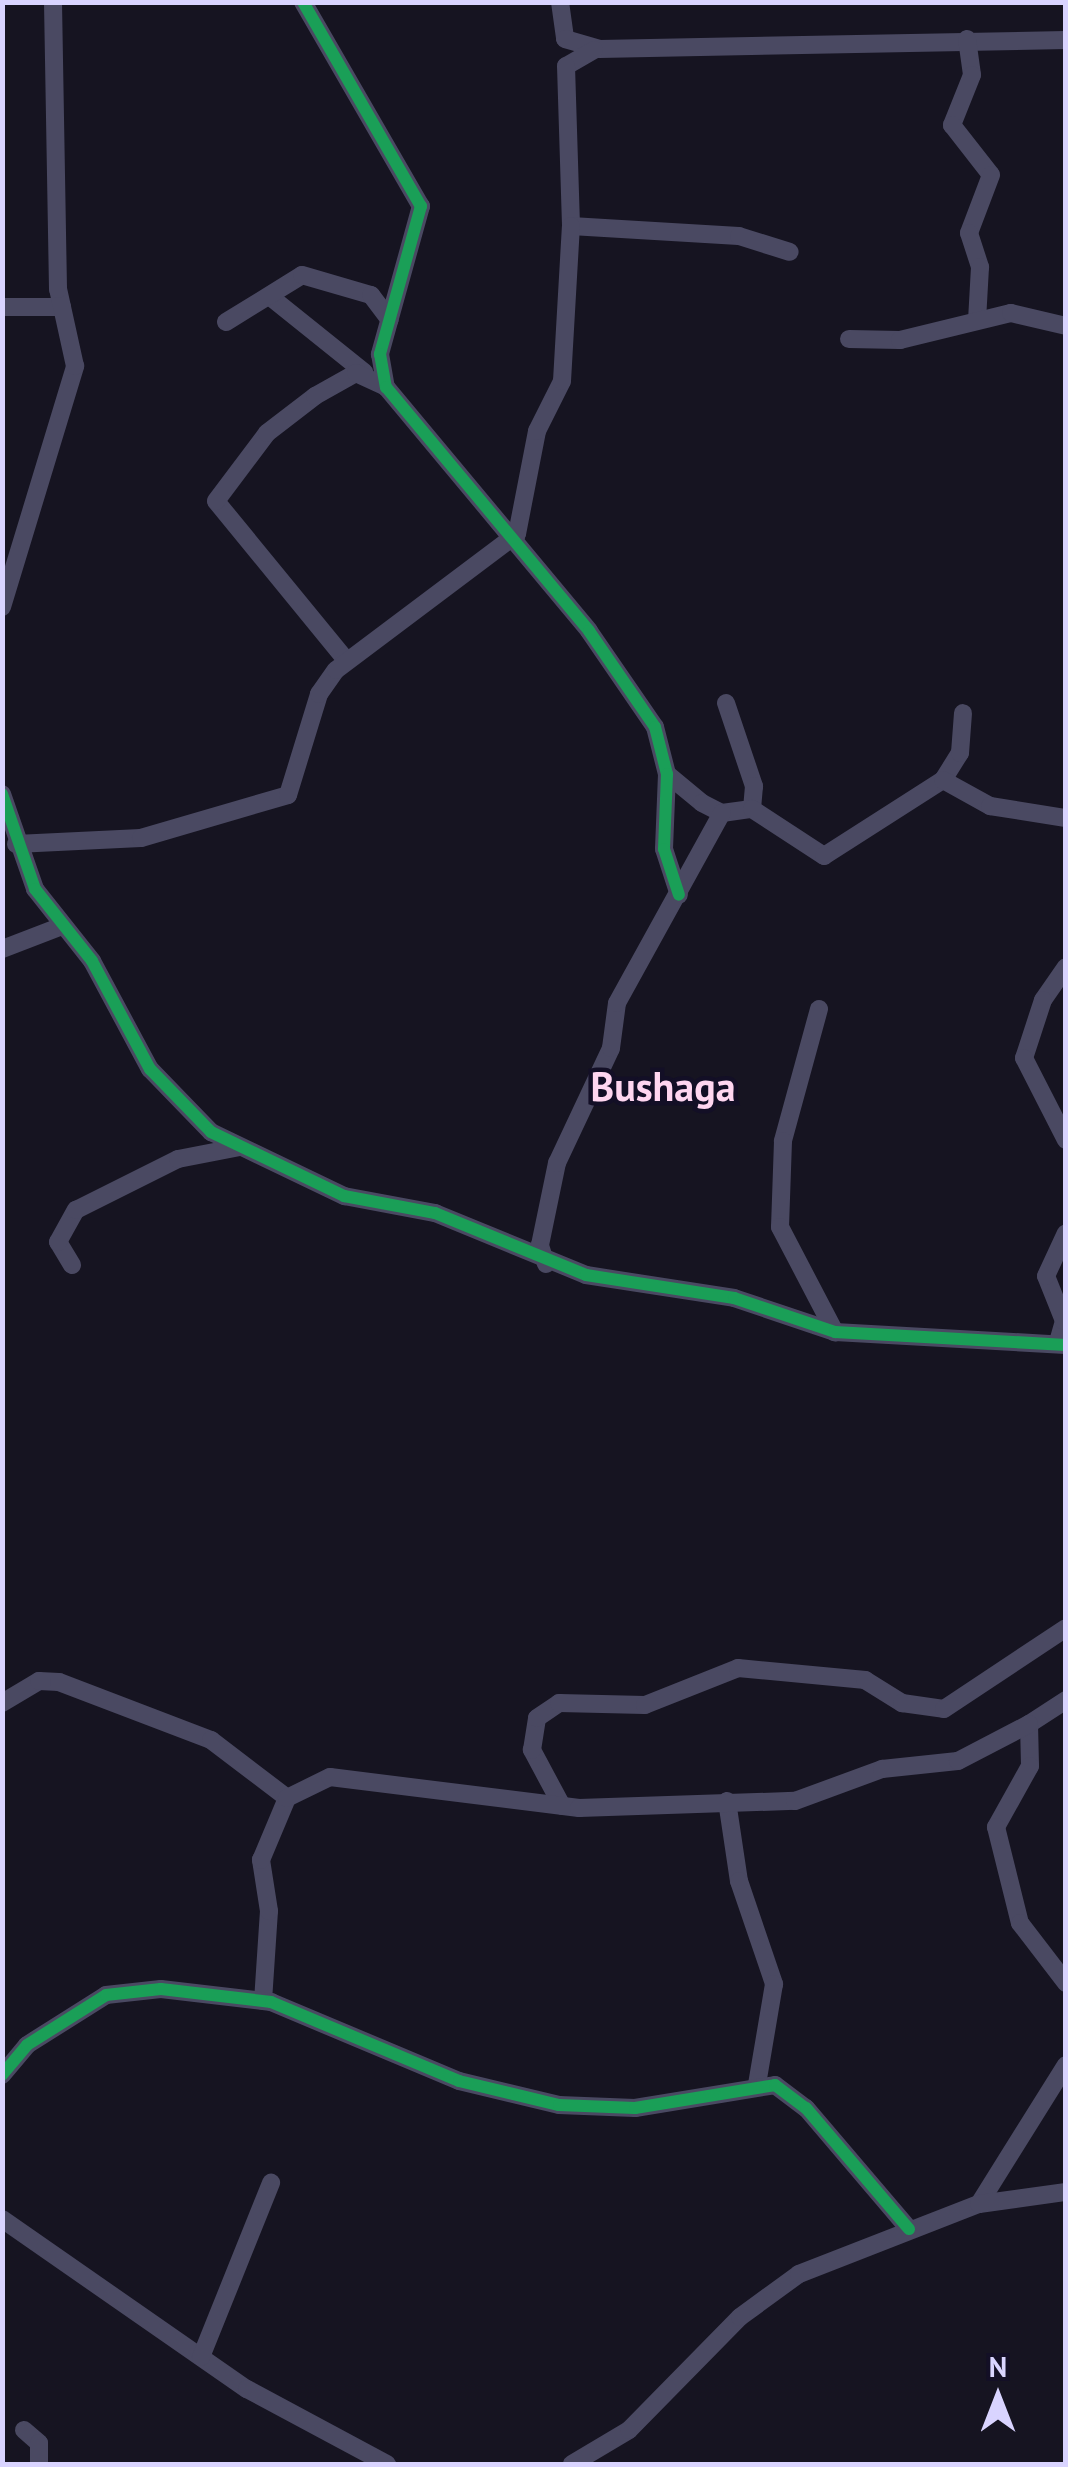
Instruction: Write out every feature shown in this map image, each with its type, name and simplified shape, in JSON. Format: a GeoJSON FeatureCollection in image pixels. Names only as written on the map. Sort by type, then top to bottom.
{"type":"FeatureCollection","features":[{"type":"Feature","properties":{"kind":"street"},"geometry":{"type":"LineString","coordinates":[[2,606],[72,388],[76,348],[62,307],[53,2]]}},
{"type":"Feature","properties":{"kind":"street"},"geometry":{"type":"LineString","coordinates":[[302,2],[420,206],[380,354],[386,386]]}},
{"type":"Feature","properties":{"kind":"street"},"geometry":{"type":"LineString","coordinates":[[560,2],[566,39],[599,49],[1066,40]]}},
{"type":"Feature","properties":{"kind":"street"},"geometry":{"type":"LineString","coordinates":[[967,39],[972,75],[952,125],[991,175],[970,233],[980,267],[977,320]]}},
{"type":"Feature","properties":{"kind":"street"},"geometry":{"type":"LineString","coordinates":[[16,844],[142,838],[278,801],[294,786],[320,694],[346,660],[512,540],[537,431],[562,382],[571,226],[566,66],[599,49]]}},
{"type":"Feature","properties":{"kind":"street"},"geometry":{"type":"LineString","coordinates":[[571,226],[739,236],[790,252]]}},
{"type":"Feature","properties":{"kind":"street"},"geometry":{"type":"LineString","coordinates":[[226,322],[272,299],[293,278],[315,276],[371,295],[390,320]]}},
{"type":"Feature","properties":{"kind":"street"},"geometry":{"type":"LineString","coordinates":[[272,299],[386,386],[512,540],[655,726],[667,774],[664,849],[678,895]]}},
{"type":"Feature","properties":{"kind":"street"},"geometry":{"type":"LineString","coordinates":[[2,307],[62,307]]}},
{"type":"Feature","properties":{"kind":"street"},"geometry":{"type":"LineString","coordinates":[[848,339],[900,340],[977,320],[1024,313],[1066,326]]}},
{"type":"Feature","properties":{"kind":"street"},"geometry":{"type":"LineString","coordinates":[[346,660],[216,501],[267,433],[364,372]]}},
{"type":"Feature","properties":{"kind":"street"},"geometry":{"type":"LineString","coordinates":[[726,702],[754,786],[752,809]]}},
{"type":"Feature","properties":{"kind":"street"},"geometry":{"type":"LineString","coordinates":[[667,774],[722,813],[752,809],[824,856],[943,780],[960,753],[963,714]]}},
{"type":"Feature","properties":{"kind":"street"},"geometry":{"type":"LineString","coordinates":[[943,780],[990,806],[1066,818]]}},
{"type":"Feature","properties":{"kind":"street"},"geometry":{"type":"LineString","coordinates":[[3,805],[16,844],[62,926],[181,1109],[240,1147],[344,1196],[435,1213],[546,1264],[734,1298],[835,1332],[1062,1344],[1064,1322],[1046,1276],[1066,1233]]}},
{"type":"Feature","properties":{"kind":"street"},"geometry":{"type":"LineString","coordinates":[[546,1264],[540,1244],[557,1163],[610,1048],[617,1004],[722,813]]}},
{"type":"Feature","properties":{"kind":"street"},"geometry":{"type":"LineString","coordinates":[[2,949],[62,926]]}},
{"type":"Feature","properties":{"kind":"street"},"geometry":{"type":"LineString","coordinates":[[1066,967],[1043,1000],[1024,1058],[1066,1140]]}},
{"type":"Feature","properties":{"kind":"street"},"geometry":{"type":"LineString","coordinates":[[819,1009],[783,1141],[780,1226],[835,1332]]}},
{"type":"Feature","properties":{"kind":"street"},"geometry":{"type":"LineString","coordinates":[[72,1265],[58,1242],[76,1210],[178,1159],[240,1147]]}},
{"type":"Feature","properties":{"kind":"street"},"geometry":{"type":"LineString","coordinates":[[562,1806],[532,1750],[538,1718],[559,1703],[646,1705],[738,1668],[865,1680],[902,1703],[944,1709],[1066,1628]]}},
{"type":"Feature","properties":{"kind":"street"},"geometry":{"type":"LineString","coordinates":[[2,1703],[39,1681],[59,1682],[211,1740],[287,1798]]}},
{"type":"Feature","properties":{"kind":"street"},"geometry":{"type":"LineString","coordinates":[[263,2001],[269,1911],[259,1867],[287,1798],[350,1776],[562,1806],[813,1799],[882,1769],[958,1761],[1030,1724],[1066,1700]]}},
{"type":"Feature","properties":{"kind":"street"},"geometry":{"type":"LineString","coordinates":[[1030,1724],[1030,1766],[996,1826],[1020,1923],[1066,1983]]}},
{"type":"Feature","properties":{"kind":"street"},"geometry":{"type":"LineString","coordinates":[[727,1800],[739,1881],[774,1984],[757,2085]]}},
{"type":"Feature","properties":{"kind":"street"},"geometry":{"type":"LineString","coordinates":[[2,2074],[27,2045],[122,1990],[263,2001],[459,2081],[559,2105],[635,2108],[775,2085],[806,2108],[909,2230]]}},
{"type":"Feature","properties":{"kind":"street"},"geometry":{"type":"LineString","coordinates":[[979,2204],[1066,2065]]}},
{"type":"Feature","properties":{"kind":"street"},"geometry":{"type":"LineString","coordinates":[[201,2358],[271,2183]]}},
{"type":"Feature","properties":{"kind":"street"},"geometry":{"type":"LineString","coordinates":[[572,2464],[629,2430],[770,2291],[979,2204],[1066,2192]]}},
{"type":"Feature","properties":{"kind":"street"},"geometry":{"type":"LineString","coordinates":[[2,2219],[201,2358],[387,2464]]}},
{"type":"Feature","properties":{"kind":"street"},"geometry":{"type":"LineString","coordinates":[[24,2430],[39,2443],[38,2464]]}},
{"type":"Feature","properties":{"kind":"cycle path"},"geometry":{"type":"LineString","coordinates":[[303,2],[421,206],[380,354],[386,387],[589,631],[655,727],[667,774],[664,849],[679,895]]}},
{"type":"Feature","properties":{"kind":"cycle path"},"geometry":{"type":"LineString","coordinates":[[2,794],[35,889],[92,961],[150,1069],[211,1132],[344,1196],[435,1213],[586,1275],[734,1298],[835,1332],[1066,1345]]}},
{"type":"Feature","properties":{"kind":"cycle path"},"geometry":{"type":"LineString","coordinates":[[2,2075],[27,2045],[106,1995],[161,1989],[271,2002],[459,2081],[559,2105],[635,2108],[775,2085],[806,2108],[909,2229]]}},
{"type":"Feature","properties":{"kind":"district","name":"Bushaga"},"geometry":{"type":"Point","coordinates":[663,1086]}}]}
